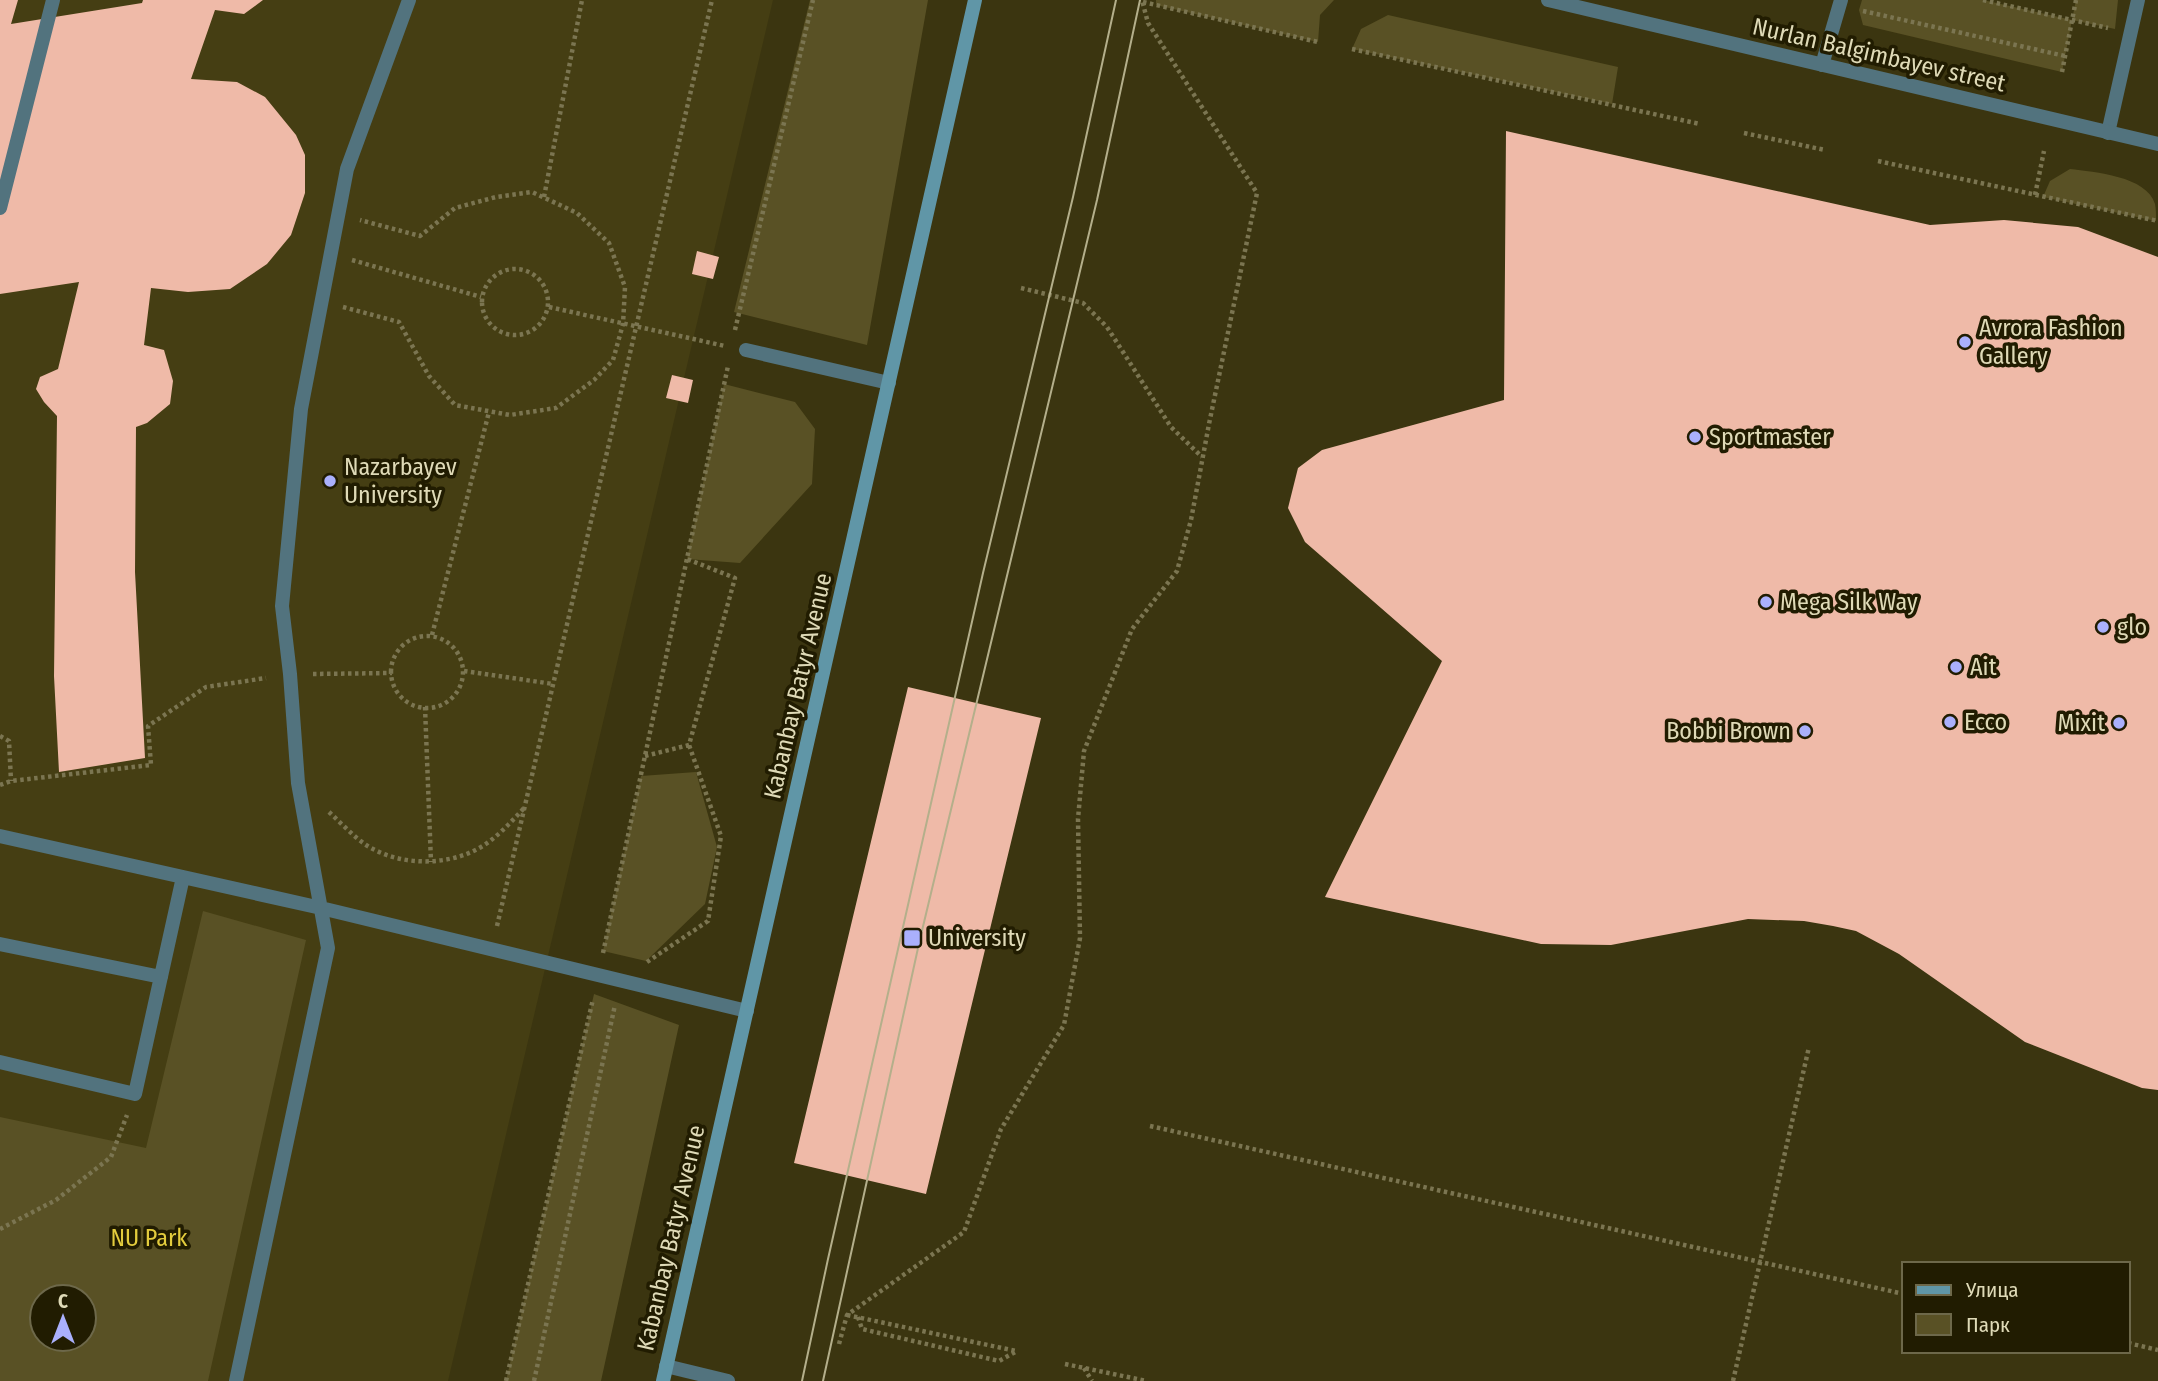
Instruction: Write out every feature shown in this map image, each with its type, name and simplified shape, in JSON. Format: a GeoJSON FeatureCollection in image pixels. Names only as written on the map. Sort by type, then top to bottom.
{"type":"FeatureCollection","features":[{"type":"Feature","properties":{"kind":"main road","name":"Kabanbay Batyr Avenue"},"geometry":{"type":"LineString","coordinates":[[664,1373],[975,0]]}},
{"type":"Feature","properties":{"kind":"street"},"geometry":{"type":"LineString","coordinates":[[0,208],[53,0]]}},
{"type":"Feature","properties":{"kind":"street"},"geometry":{"type":"LineString","coordinates":[[236,1381],[328,948],[298,783],[282,606],[301,409],[347,169],[409,0]]}},
{"type":"Feature","properties":{"kind":"street","name":"Nurlan Balgimbayev street"},"geometry":{"type":"LineString","coordinates":[[1548,0],[2158,144]]}},
{"type":"Feature","properties":{"kind":"street"},"geometry":{"type":"LineString","coordinates":[[2108,133],[2138,0]]}},
{"type":"Feature","properties":{"kind":"street"},"geometry":{"type":"LineString","coordinates":[[1822,65],[1840,3]]}},
{"type":"Feature","properties":{"kind":"street"},"geometry":{"type":"LineString","coordinates":[[746,350],[889,383]]}},
{"type":"Feature","properties":{"kind":"street"},"geometry":{"type":"LineString","coordinates":[[0,836],[321,908],[747,1011]]}},
{"type":"Feature","properties":{"kind":"street"},"geometry":{"type":"LineString","coordinates":[[0,1062],[135,1094],[183,877]]}},
{"type":"Feature","properties":{"kind":"street"},"geometry":{"type":"LineString","coordinates":[[0,944],[161,977]]}},
{"type":"Feature","properties":{"kind":"street"},"geometry":{"type":"LineString","coordinates":[[664,1373],[728,1381]]}},
{"type":"Feature","properties":{"kind":"path"},"geometry":{"type":"LineString","coordinates":[[544,197],[582,0]]}},
{"type":"Feature","properties":{"kind":"path"},"geometry":{"type":"LineString","coordinates":[[491,948],[712,0]]}},
{"type":"Feature","properties":{"kind":"path"},"geometry":{"type":"LineString","coordinates":[[506,1381],[599,975],[731,348],[813,0]]}},
{"type":"Feature","properties":{"kind":"path"},"geometry":{"type":"LineString","coordinates":[[1983,0],[2115,29]]}},
{"type":"Feature","properties":{"kind":"path"},"geometry":{"type":"LineString","coordinates":[[2062,72],[2076,0]]}},
{"type":"Feature","properties":{"kind":"path"},"geometry":{"type":"LineString","coordinates":[[839,1345],[847,1315],[964,1232],[1001,1129],[1064,1025],[1080,938],[1077,819],[1084,751],[1132,629],[1177,571],[1191,520],[1257,193],[1148,23],[1142,1],[1318,41]]}},
{"type":"Feature","properties":{"kind":"path"},"geometry":{"type":"LineString","coordinates":[[1840,3],[2065,56]]}},
{"type":"Feature","properties":{"kind":"path"},"geometry":{"type":"LineString","coordinates":[[1352,49],[1700,124]]}},
{"type":"Feature","properties":{"kind":"path"},"geometry":{"type":"LineString","coordinates":[[1744,133],[1825,150]]}},
{"type":"Feature","properties":{"kind":"path"},"geometry":{"type":"LineString","coordinates":[[2035,195],[2043,151]]}},
{"type":"Feature","properties":{"kind":"path"},"geometry":{"type":"LineString","coordinates":[[1878,161],[2158,221]]}},
{"type":"Feature","properties":{"kind":"path"},"geometry":{"type":"LineString","coordinates":[[322,302],[399,322],[429,376],[456,405],[510,415],[556,408],[594,380],[613,360],[623,324],[625,287],[609,243],[578,212],[532,192],[496,197],[456,208],[420,236],[339,214]]}},
{"type":"Feature","properties":{"kind":"path"},"geometry":{"type":"LineString","coordinates":[[331,254],[481,297]]}},
{"type":"Feature","properties":{"kind":"path"},"geometry":{"type":"LineString","coordinates":[[510,268],[531,271],[546,286],[549,307],[540,326],[521,336],[500,332],[485,318],[481,297],[491,278],[510,268]]}},
{"type":"Feature","properties":{"kind":"path"},"geometry":{"type":"LineString","coordinates":[[1021,288],[1083,303],[1107,327],[1171,427],[1203,457]]}},
{"type":"Feature","properties":{"kind":"path"},"geometry":{"type":"LineString","coordinates":[[549,307],[746,350]]}},
{"type":"Feature","properties":{"kind":"path"},"geometry":{"type":"LineString","coordinates":[[432,635],[489,411]]}},
{"type":"Feature","properties":{"kind":"path"},"geometry":{"type":"LineString","coordinates":[[534,1381],[620,980],[708,921],[721,836],[689,745],[735,578],[687,559]]}},
{"type":"Feature","properties":{"kind":"path"},"geometry":{"type":"LineString","coordinates":[[432,635],[454,647],[464,671],[456,695],[434,708],[409,705],[392,685],[391,660],[407,640],[432,635]]}},
{"type":"Feature","properties":{"kind":"path"},"geometry":{"type":"LineString","coordinates":[[464,671],[553,684]]}},
{"type":"Feature","properties":{"kind":"path"},"geometry":{"type":"LineString","coordinates":[[0,785],[12,781],[151,765],[148,726],[206,687],[290,674],[392,673]]}},
{"type":"Feature","properties":{"kind":"path"},"geometry":{"type":"LineString","coordinates":[[425,707],[430,862]]}},
{"type":"Feature","properties":{"kind":"path"},"geometry":{"type":"LineString","coordinates":[[0,736],[9,741],[12,781]]}},
{"type":"Feature","properties":{"kind":"path"},"geometry":{"type":"LineString","coordinates":[[645,756],[689,745]]}},
{"type":"Feature","properties":{"kind":"path"},"geometry":{"type":"LineString","coordinates":[[298,783],[367,845],[396,858],[430,862],[461,855],[488,842],[525,806]]}},
{"type":"Feature","properties":{"kind":"path"},"geometry":{"type":"LineString","coordinates":[[1732,1381],[1809,1047]]}},
{"type":"Feature","properties":{"kind":"path"},"geometry":{"type":"LineString","coordinates":[[0,1229],[56,1200],[111,1157],[135,1094]]}},
{"type":"Feature","properties":{"kind":"path"},"geometry":{"type":"LineString","coordinates":[[1150,1126],[1902,1294]]}},
{"type":"Feature","properties":{"kind":"path"},"geometry":{"type":"LineString","coordinates":[[847,1315],[858,1317],[1017,1351],[999,1361],[862,1329],[858,1317]]}},
{"type":"Feature","properties":{"kind":"path"},"geometry":{"type":"LineString","coordinates":[[2130,1343],[2158,1349]]}},
{"type":"Feature","properties":{"kind":"path"},"geometry":{"type":"LineString","coordinates":[[1065,1364],[1147,1381]]}},
{"type":"Feature","properties":{"kind":"path"},"geometry":{"type":"LineString","coordinates":[[1084,1368],[1092,1381]]}},
{"type":"Feature","properties":{"kind":"shaded area","name":"Nazarbayev University"},"geometry":{"type":"Polygon","coordinates":[[[0,0],[773,0],[448,1381],[0,1381],[0,0]]]}},
{"type":"Feature","properties":{"kind":"green space"},"geometry":{"type":"Polygon","coordinates":[[[810,0],[928,0],[867,345],[734,312],[810,0]]]}},
{"type":"Feature","properties":{"kind":"green space"},"geometry":{"type":"Polygon","coordinates":[[[1156,0],[1334,0],[1320,15],[1318,42],[1156,5],[1156,0]]]}},
{"type":"Feature","properties":{"kind":"green space"},"geometry":{"type":"Polygon","coordinates":[[[1862,0],[1983,0],[2072,20],[2062,72],[1863,25],[1859,10],[1862,0]]]}},
{"type":"Feature","properties":{"kind":"green space"},"geometry":{"type":"Polygon","coordinates":[[[2076,0],[2118,0],[2115,29],[2072,20],[2076,0]]]}},
{"type":"Feature","properties":{"kind":"green space"},"geometry":{"type":"Polygon","coordinates":[[[1388,15],[1618,67],[1612,104],[1352,49],[1361,29],[1388,15]]]}},
{"type":"Feature","properties":{"kind":"green space"},"geometry":{"type":"Polygon","coordinates":[[[2070,169],[2118,177],[2142,187],[2155,204],[2156,221],[2043,197],[2050,181],[2070,169]]]}},
{"type":"Feature","properties":{"kind":"green space"},"geometry":{"type":"Polygon","coordinates":[[[724,384],[795,402],[815,429],[812,484],[740,563],[687,559],[724,384]]]}},
{"type":"Feature","properties":{"kind":"green space"},"geometry":{"type":"Polygon","coordinates":[[[696,772],[717,847],[705,904],[646,961],[603,951],[641,776],[696,772]]]}},
{"type":"Feature","properties":{"kind":"green space","name":"NU Park"},"geometry":{"type":"Polygon","coordinates":[[[203,911],[306,940],[208,1381],[0,1381],[0,1117],[146,1148],[203,911]]]}},
{"type":"Feature","properties":{"kind":"green space"},"geometry":{"type":"Polygon","coordinates":[[[594,994],[679,1025],[601,1381],[506,1381],[594,994]]]}},
{"type":"Feature","properties":{"kind":"building"},"geometry":{"type":"Polygon","coordinates":[[[0,0],[18,0],[11,24],[142,3],[143,0],[263,0],[244,14],[215,10],[191,79],[237,82],[265,97],[296,135],[305,155],[305,193],[291,235],[267,264],[230,289],[188,292],[151,288],[144,345],[164,350],[173,381],[170,404],[147,423],[136,427],[135,572],[145,758],[59,772],[54,676],[57,416],[36,389],[40,377],[58,369],[79,282],[0,294],[0,0]]]}},
{"type":"Feature","properties":{"kind":"building","name":"Mega Silk Way"},"geometry":{"type":"Polygon","coordinates":[[[1506,131],[1930,225],[2004,220],[2078,227],[2158,257],[2158,1090],[2142,1088],[2025,1042],[1899,954],[1856,931],[1804,921],[1748,919],[1611,945],[1541,944],[1325,897],[1442,661],[1305,542],[1288,508],[1298,468],[1322,450],[1504,400],[1506,131]]]}},
{"type":"Feature","properties":{"kind":"building"},"geometry":{"type":"Polygon","coordinates":[[[697,251],[719,257],[713,279],[692,274],[697,251]]]}},
{"type":"Feature","properties":{"kind":"building"},"geometry":{"type":"Polygon","coordinates":[[[672,375],[693,380],[688,403],[666,398],[672,375]]]}},
{"type":"Feature","properties":{"kind":"building"},"geometry":{"type":"Polygon","coordinates":[[[908,687],[1041,718],[926,1194],[794,1163],[908,687]]]}},
{"type":"Feature","properties":{"kind":"tram line"},"geometry":{"type":"LineString","coordinates":[[802,1381],[983,573],[1073,197],[1116,0]]}},
{"type":"Feature","properties":{"kind":"tram line"},"geometry":{"type":"LineString","coordinates":[[823,1381],[920,939],[1097,200],[1140,0]]}},
{"type":"Feature","properties":{"kind":"place","name":"Avrora Fashion Gallery"},"geometry":{"type":"Point","coordinates":[1965,342]}},
{"type":"Feature","properties":{"kind":"place","name":"Sportmaster"},"geometry":{"type":"Point","coordinates":[1695,437]}},
{"type":"Feature","properties":{"kind":"place","name":"Nazarbayev University"},"geometry":{"type":"Point","coordinates":[330,481]}},
{"type":"Feature","properties":{"kind":"place","name":"Mega Silk Way"},"geometry":{"type":"Point","coordinates":[1766,602]}},
{"type":"Feature","properties":{"kind":"place","name":"glo"},"geometry":{"type":"Point","coordinates":[2103,627]}},
{"type":"Feature","properties":{"kind":"place","name":"Ait"},"geometry":{"type":"Point","coordinates":[1956,667]}},
{"type":"Feature","properties":{"kind":"place","name":"Ecco"},"geometry":{"type":"Point","coordinates":[1950,722]}},
{"type":"Feature","properties":{"kind":"place","name":"Mixit"},"geometry":{"type":"Point","coordinates":[2119,723]}},
{"type":"Feature","properties":{"kind":"place","name":"Bobbi Brown"},"geometry":{"type":"Point","coordinates":[1805,731]}},
{"type":"Feature","properties":{"kind":"place","name":"University"},"geometry":{"type":"Point","coordinates":[912,938]}}]}
